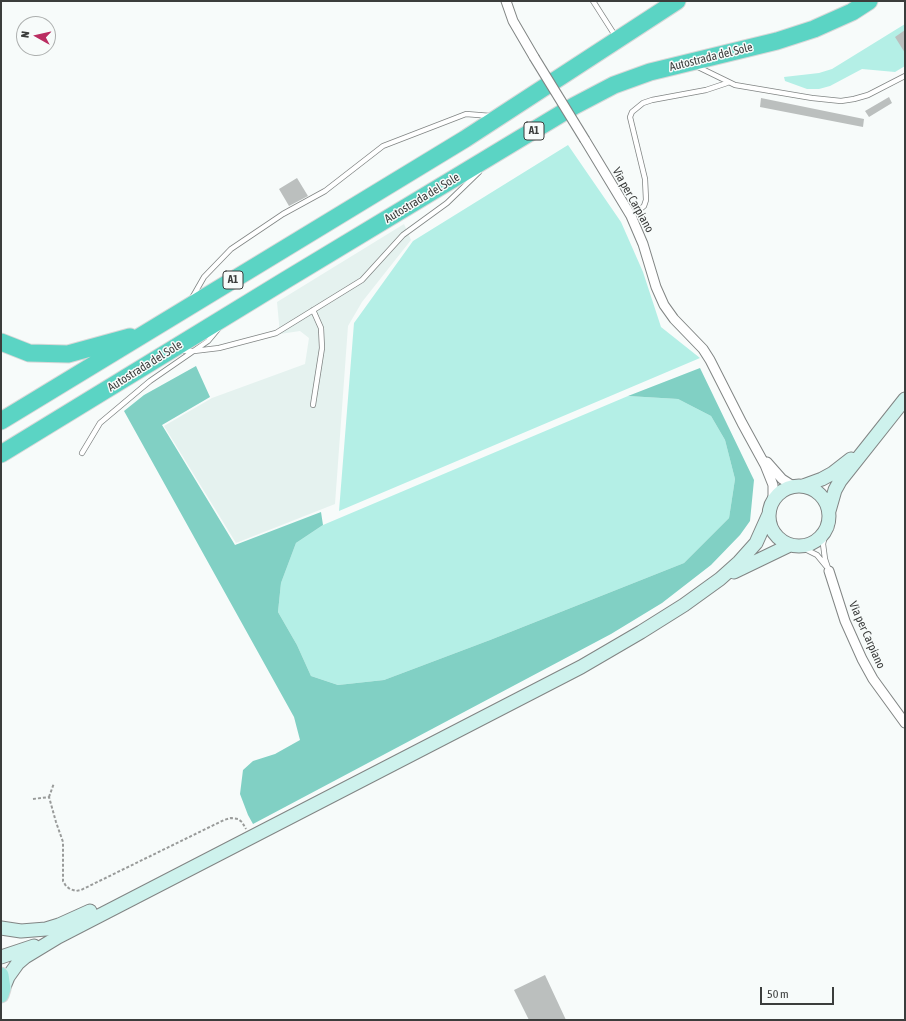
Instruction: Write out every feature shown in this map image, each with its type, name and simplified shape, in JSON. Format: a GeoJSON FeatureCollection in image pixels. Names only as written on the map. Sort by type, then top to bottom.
{"type":"FeatureCollection","features":[{"type":"Feature","properties":{"kind":"highway","name":"A1"},"geometry":{"type":"LineString","coordinates":[[1,421],[500,117],[677,1]]}},
{"type":"Feature","properties":{"kind":"highway","name":"Autostrada del Sole"},"geometry":{"type":"LineString","coordinates":[[1,454],[574,106],[614,85],[650,72],[777,41],[814,29],[852,12],[870,1]]}},
{"type":"Feature","properties":{"kind":"highway"},"geometry":{"type":"LineString","coordinates":[[1,342],[29,353],[68,354],[151,331]]}},
{"type":"Feature","properties":{"kind":"highway"},"geometry":{"type":"LineString","coordinates":[[1,463],[92,399]]}},
{"type":"Feature","properties":{"kind":"main road"},"geometry":{"type":"LineString","coordinates":[[720,579],[796,546],[810,544],[829,532],[829,521],[832,515],[835,490],[840,481],[905,399]]}},
{"type":"Feature","properties":{"kind":"main road"},"geometry":{"type":"LineString","coordinates":[[796,546],[781,541],[774,533],[770,524],[770,507],[778,494],[785,489],[822,479],[833,473],[874,438]]}},
{"type":"Feature","properties":{"kind":"main road"},"geometry":{"type":"LineString","coordinates":[[798,486],[812,488],[820,494],[826,502],[832,515]]}},
{"type":"Feature","properties":{"kind":"main road"},"geometry":{"type":"LineString","coordinates":[[2,986],[18,963],[25,957],[58,937],[581,667],[613,649],[684,605],[720,579],[739,562],[756,543],[769,514]]}},
{"type":"Feature","properties":{"kind":"main road"},"geometry":{"type":"LineString","coordinates":[[1,928],[34,931],[59,925],[140,886],[162,877],[189,870]]}},
{"type":"Feature","properties":{"kind":"main road"},"geometry":{"type":"LineString","coordinates":[[1,957],[58,937]]}},
{"type":"Feature","properties":{"kind":"street","name":"Via per Carpiano"},"geometry":{"type":"LineString","coordinates":[[506,1],[514,21],[534,57],[631,216],[643,244],[656,287],[664,305],[674,319],[703,349],[710,360],[758,452],[770,479],[774,492],[774,500]]}},
{"type":"Feature","properties":{"kind":"street","name":"Via per Carpiano"},"geometry":{"type":"LineString","coordinates":[[758,452],[782,479],[798,486]]}},
{"type":"Feature","properties":{"kind":"street","name":"Via per Carpiano"},"geometry":{"type":"LineString","coordinates":[[829,571],[845,621],[862,659],[873,679],[905,723]]}},
{"type":"Feature","properties":{"kind":"lane"},"geometry":{"type":"LineString","coordinates":[[593,1],[618,39]]}},
{"type":"Feature","properties":{"kind":"lane"},"geometry":{"type":"LineString","coordinates":[[689,63],[727,82],[742,87],[812,98],[841,100],[854,100],[868,95],[905,76]]}},
{"type":"Feature","properties":{"kind":"lane"},"geometry":{"type":"LineString","coordinates":[[631,216],[644,206],[646,200],[646,179],[630,117],[632,112],[643,103],[652,100],[706,90],[727,82]]}},
{"type":"Feature","properties":{"kind":"lane","name":"A1"},"geometry":{"type":"LineString","coordinates":[[184,310],[204,277],[231,249],[283,214],[325,191],[383,146],[466,114],[500,117]]}},
{"type":"Feature","properties":{"kind":"lane"},"geometry":{"type":"LineString","coordinates":[[171,350],[194,351],[219,348],[276,333],[362,280],[403,235],[448,203],[500,151]]}},
{"type":"Feature","properties":{"kind":"lane"},"geometry":{"type":"LineString","coordinates":[[313,310],[321,328],[322,348],[313,405]]}},
{"type":"Feature","properties":{"kind":"lane"},"geometry":{"type":"LineString","coordinates":[[82,452],[100,424],[150,381],[208,341],[231,313]]}},
{"type":"Feature","properties":{"kind":"lane","name":"Via per Carpiano"},"geometry":{"type":"LineString","coordinates":[[829,532],[823,544],[829,571]]}},
{"type":"Feature","properties":{"kind":"lane","name":"Via per Carpiano"},"geometry":{"type":"LineString","coordinates":[[796,546],[816,555],[822,560],[829,571]]}},
{"type":"Feature","properties":{"kind":"path"},"geometry":{"type":"LineString","coordinates":[[829,532],[832,515]]}},
{"type":"Feature","properties":{"kind":"path"},"geometry":{"type":"LineString","coordinates":[[54,783],[49,797],[63,842],[63,881],[66,886],[76,891],[82,890],[224,820],[231,818],[238,819],[242,822],[251,838]]}},
{"type":"Feature","properties":{"kind":"path"},"geometry":{"type":"LineString","coordinates":[[33,799],[49,797]]}},
{"type":"Feature","properties":{"kind":"shaded area"},"geometry":{"type":"Polygon","coordinates":[[[905,24],[905,66],[895,72],[862,69],[830,86],[819,89],[807,89],[785,81],[784,77],[819,73],[832,69],[905,24]]]}},
{"type":"Feature","properties":{"kind":"shaded area"},"geometry":{"type":"Polygon","coordinates":[[[568,145],[621,222],[643,272],[661,327],[700,358],[339,511],[354,323],[413,241],[568,145]]]}},
{"type":"Feature","properties":{"kind":"shaded area"},"geometry":{"type":"Polygon","coordinates":[[[404,224],[411,240],[362,302],[348,326],[335,504],[236,543],[164,426],[212,398],[305,364],[309,338],[300,331],[280,334],[277,302],[404,224]]]}},
{"type":"Feature","properties":{"kind":"shaded area"},"geometry":{"type":"Polygon","coordinates":[[[628,396],[678,399],[711,416],[725,440],[735,479],[729,518],[684,563],[490,640],[384,680],[338,685],[311,676],[297,645],[278,612],[281,583],[296,543],[323,525],[628,396]]]}},
{"type":"Feature","properties":{"kind":"green space"},"geometry":{"type":"Polygon","coordinates":[[[196,366],[210,397],[162,425],[235,545],[321,512],[323,525],[296,543],[281,583],[278,612],[297,645],[311,676],[338,685],[384,680],[490,640],[684,563],[729,518],[735,479],[725,440],[711,416],[678,399],[628,396],[700,368],[754,480],[750,521],[740,535],[711,565],[662,603],[611,634],[253,824],[240,794],[243,770],[253,761],[275,754],[300,740],[294,717],[124,411],[144,395],[196,366]]]}},
{"type":"Feature","properties":{"kind":"building"},"geometry":{"type":"Polygon","coordinates":[[[905,30],[905,53],[895,37],[905,30]]]}},
{"type":"Feature","properties":{"kind":"building"},"geometry":{"type":"Polygon","coordinates":[[[889,97],[892,103],[869,117],[865,111],[889,97]]]}},
{"type":"Feature","properties":{"kind":"building"},"geometry":{"type":"Polygon","coordinates":[[[761,98],[864,119],[863,127],[760,107],[761,98]]]}},
{"type":"Feature","properties":{"kind":"building"},"geometry":{"type":"Polygon","coordinates":[[[297,178],[308,196],[289,206],[279,189],[297,178]]]}},
{"type":"Feature","properties":{"kind":"building"},"geometry":{"type":"Polygon","coordinates":[[[545,975],[566,1020],[529,1020],[514,990],[545,975]]]}}]}
